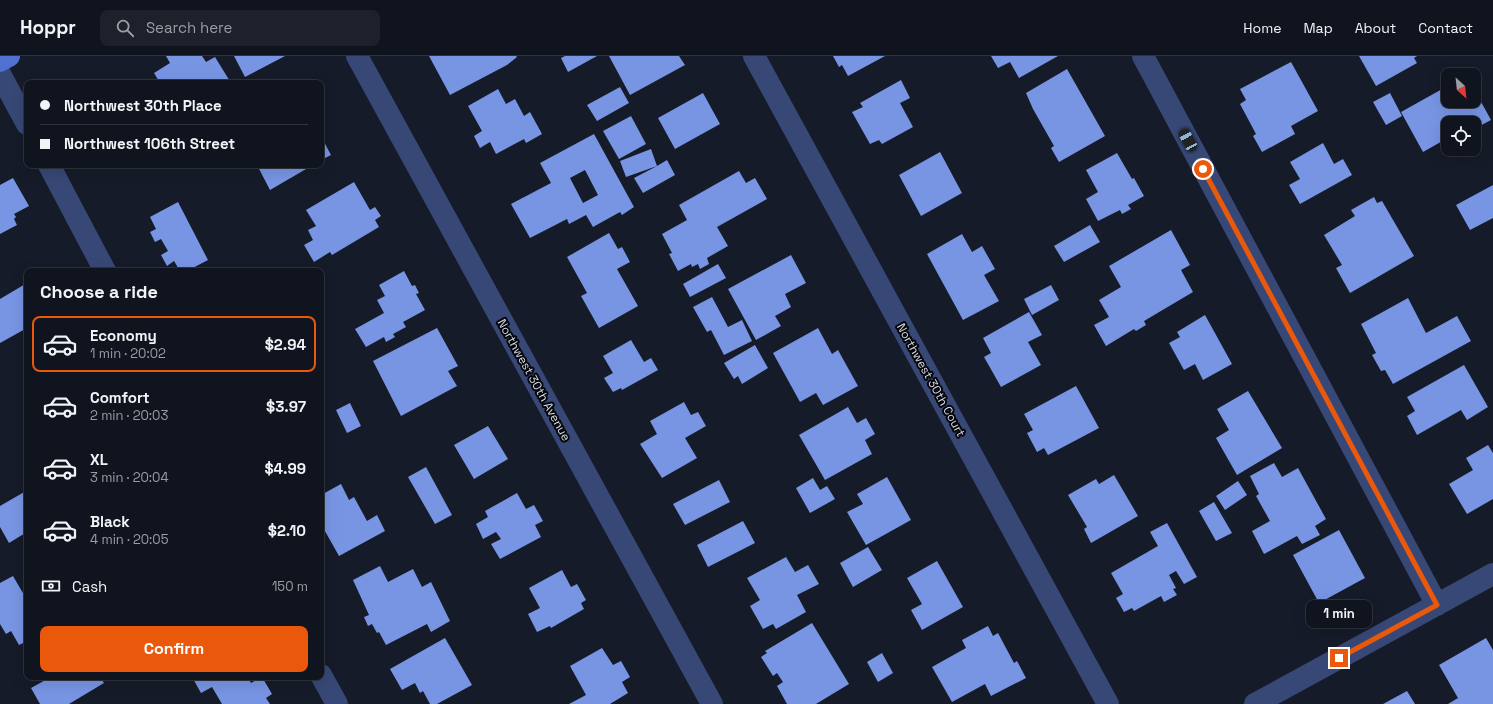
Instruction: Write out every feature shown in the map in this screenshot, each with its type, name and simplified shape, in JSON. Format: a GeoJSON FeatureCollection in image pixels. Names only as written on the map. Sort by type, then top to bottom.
{"type":"FeatureCollection","features":[{"type":"Feature","properties":{"kind":"main road"},"geometry":{"type":"LineString","coordinates":[[0,61],[9,56]]}},
{"type":"Feature","properties":{"kind":"street","name":"Northwest 30th Avenue"},"geometry":{"type":"LineString","coordinates":[[357,56],[712,704]]}},
{"type":"Feature","properties":{"kind":"street","name":"Northwest 30th Court"},"geometry":{"type":"LineString","coordinates":[[754,56],[1108,704]]}},
{"type":"Feature","properties":{"kind":"street"},"geometry":{"type":"LineString","coordinates":[[1143,56],[1437,605]]}},
{"type":"Feature","properties":{"kind":"street"},"geometry":{"type":"LineString","coordinates":[[0,74],[24,118]]}},
{"type":"Feature","properties":{"kind":"street"},"geometry":{"type":"LineString","coordinates":[[51,168],[103,268]]}},
{"type":"Feature","properties":{"kind":"street"},"geometry":{"type":"LineString","coordinates":[[1255,704],[1493,574]]}},
{"type":"Feature","properties":{"kind":"street"},"geometry":{"type":"LineString","coordinates":[[324,680],[336,704]]}},
{"type":"Feature","properties":{"kind":"building"},"geometry":{"type":"Polygon","coordinates":[[[166,56],[202,56],[206,62],[215,57],[229,80],[158,80],[154,73],[170,63],[166,56]]]}},
{"type":"Feature","properties":{"kind":"building"},"geometry":{"type":"Polygon","coordinates":[[[234,56],[285,56],[245,77],[234,56]]]}},
{"type":"Feature","properties":{"kind":"building"},"geometry":{"type":"Polygon","coordinates":[[[429,56],[517,57],[507,65],[450,95],[429,56]]]}},
{"type":"Feature","properties":{"kind":"building"},"geometry":{"type":"Polygon","coordinates":[[[565,56],[597,56],[568,72],[561,58],[565,56]]]}},
{"type":"Feature","properties":{"kind":"building"},"geometry":{"type":"Polygon","coordinates":[[[609,56],[679,56],[685,65],[630,95],[609,56]]]}},
{"type":"Feature","properties":{"kind":"building"},"geometry":{"type":"Polygon","coordinates":[[[833,56],[885,56],[848,76],[842,65],[839,67],[833,56]]]}},
{"type":"Feature","properties":{"kind":"building"},"geometry":{"type":"Polygon","coordinates":[[[991,56],[1058,56],[1019,78],[1010,62],[998,68],[991,56]]]}},
{"type":"Feature","properties":{"kind":"building"},"geometry":{"type":"Polygon","coordinates":[[[1359,56],[1417,56],[1414,58],[1417,63],[1376,86],[1359,56]]]}},
{"type":"Feature","properties":{"kind":"building"},"geometry":{"type":"Polygon","coordinates":[[[1291,62],[1318,111],[1291,126],[1295,134],[1262,152],[1253,136],[1256,134],[1240,104],[1246,100],[1240,89],[1291,62]]]}},
{"type":"Feature","properties":{"kind":"building"},"geometry":{"type":"Polygon","coordinates":[[[1067,69],[1105,136],[1059,162],[1051,148],[1054,146],[1033,109],[1026,93],[1067,69]]]}},
{"type":"Feature","properties":{"kind":"building"},"geometry":{"type":"Polygon","coordinates":[[[901,80],[910,98],[900,103],[913,127],[882,144],[879,140],[870,144],[852,112],[863,107],[860,103],[901,80]]]}},
{"type":"Feature","properties":{"kind":"building"},"geometry":{"type":"Polygon","coordinates":[[[620,87],[629,103],[597,121],[587,105],[620,87]]]}},
{"type":"Feature","properties":{"kind":"building"},"geometry":{"type":"Polygon","coordinates":[[[498,89],[506,104],[515,99],[524,116],[530,112],[542,134],[526,143],[524,139],[496,154],[490,142],[480,148],[474,136],[482,131],[468,106],[498,89]]]}},
{"type":"Feature","properties":{"kind":"building"},"geometry":{"type":"Polygon","coordinates":[[[1441,90],[1441,108],[1481,108],[1481,102],[1491,120],[1481,125],[1481,116],[1441,116],[1441,142],[1423,152],[1401,112],[1441,90]]]}},
{"type":"Feature","properties":{"kind":"building"},"geometry":{"type":"Polygon","coordinates":[[[703,93],[720,124],[675,149],[658,118],[703,93]]]}},
{"type":"Feature","properties":{"kind":"building"},"geometry":{"type":"Polygon","coordinates":[[[1390,93],[1402,116],[1386,125],[1373,102],[1390,93]]]}},
{"type":"Feature","properties":{"kind":"building"},"geometry":{"type":"Polygon","coordinates":[[[631,116],[646,144],[619,159],[603,131],[631,116]]]}},
{"type":"Feature","properties":{"kind":"building"},"geometry":{"type":"Polygon","coordinates":[[[594,134],[634,207],[622,215],[620,212],[593,227],[586,215],[569,224],[567,219],[530,238],[511,204],[551,183],[540,163],[594,134]],[[585,170],[570,178],[583,203],[598,195],[585,170]]]}},
{"type":"Feature","properties":{"kind":"building"},"geometry":{"type":"Polygon","coordinates":[[[324,142],[331,155],[324,158],[324,142]]]}},
{"type":"Feature","properties":{"kind":"building"},"geometry":{"type":"Polygon","coordinates":[[[1323,143],[1334,164],[1343,159],[1352,175],[1300,204],[1289,185],[1300,179],[1290,162],[1323,143]]]}},
{"type":"Feature","properties":{"kind":"building"},"geometry":{"type":"Polygon","coordinates":[[[651,149],[657,166],[626,177],[620,161],[651,149]]]}},
{"type":"Feature","properties":{"kind":"building"},"geometry":{"type":"Polygon","coordinates":[[[940,152],[962,193],[921,216],[899,175],[940,152]]]}},
{"type":"Feature","properties":{"kind":"building"},"geometry":{"type":"Polygon","coordinates":[[[1117,153],[1144,196],[1128,205],[1131,209],[1122,214],[1120,210],[1098,221],[1086,199],[1098,192],[1086,170],[1117,153]]]}},
{"type":"Feature","properties":{"kind":"building"},"geometry":{"type":"Polygon","coordinates":[[[667,160],[675,175],[643,193],[634,178],[667,160]]]}},
{"type":"Feature","properties":{"kind":"building"},"geometry":{"type":"Polygon","coordinates":[[[259,168],[308,168],[270,190],[259,168]]]}},
{"type":"Feature","properties":{"kind":"building"},"geometry":{"type":"Polygon","coordinates":[[[739,171],[746,183],[755,178],[767,199],[717,227],[728,246],[707,258],[709,264],[700,269],[698,264],[692,267],[691,264],[678,271],[669,254],[672,253],[662,234],[687,220],[679,205],[739,171]]]}},
{"type":"Feature","properties":{"kind":"building"},"geometry":{"type":"Polygon","coordinates":[[[13,178],[29,206],[14,214],[16,217],[14,219],[17,225],[0,234],[0,185],[13,178]]]}},
{"type":"Feature","properties":{"kind":"building"},"geometry":{"type":"Polygon","coordinates":[[[354,182],[370,210],[375,207],[381,216],[375,220],[379,227],[332,255],[330,252],[314,262],[304,245],[313,240],[308,230],[316,226],[306,210],[354,182]]]}},
{"type":"Feature","properties":{"kind":"building"},"geometry":{"type":"Polygon","coordinates":[[[1493,185],[1493,218],[1470,230],[1456,205],[1493,185]]]}},
{"type":"Feature","properties":{"kind":"building"},"geometry":{"type":"Polygon","coordinates":[[[1374,197],[1377,203],[1382,201],[1414,256],[1350,293],[1336,268],[1342,265],[1324,235],[1355,216],[1351,210],[1374,197]]]}},
{"type":"Feature","properties":{"kind":"building"},"geometry":{"type":"Polygon","coordinates":[[[178,202],[208,260],[193,268],[178,268],[174,261],[167,266],[161,255],[168,251],[161,239],[155,242],[150,232],[156,229],[150,217],[178,202]]]}},
{"type":"Feature","properties":{"kind":"building"},"geometry":{"type":"Polygon","coordinates":[[[1090,225],[1100,242],[1064,262],[1054,246],[1090,225]]]}},
{"type":"Feature","properties":{"kind":"building"},"geometry":{"type":"Polygon","coordinates":[[[1171,230],[1190,265],[1181,270],[1193,292],[1144,321],[1146,325],[1136,331],[1134,329],[1106,346],[1094,325],[1109,317],[1099,300],[1121,287],[1109,266],[1171,230]]]}},
{"type":"Feature","properties":{"kind":"building"},"geometry":{"type":"Polygon","coordinates":[[[609,233],[618,249],[622,247],[630,262],[617,269],[638,306],[599,328],[581,296],[587,293],[567,257],[609,233]]]}},
{"type":"Feature","properties":{"kind":"building"},"geometry":{"type":"Polygon","coordinates":[[[962,234],[972,252],[982,246],[995,269],[984,275],[999,301],[963,320],[927,254],[962,234]]]}},
{"type":"Feature","properties":{"kind":"building"},"geometry":{"type":"Polygon","coordinates":[[[791,255],[806,283],[785,294],[791,307],[775,316],[781,326],[756,340],[728,289],[791,255]]]}},
{"type":"Feature","properties":{"kind":"building"},"geometry":{"type":"Polygon","coordinates":[[[718,264],[726,278],[690,297],[683,284],[718,264]]]}},
{"type":"Feature","properties":{"kind":"building"},"geometry":{"type":"Polygon","coordinates":[[[404,271],[412,286],[415,285],[419,293],[416,294],[425,310],[403,322],[406,327],[393,334],[395,337],[386,342],[384,337],[366,347],[355,329],[384,313],[377,300],[385,296],[379,285],[404,271]]]}},
{"type":"Feature","properties":{"kind":"building"},"geometry":{"type":"Polygon","coordinates":[[[24,285],[24,330],[0,343],[0,299],[24,285]]]}},
{"type":"Feature","properties":{"kind":"building"},"geometry":{"type":"Polygon","coordinates":[[[1051,285],[1059,300],[1032,315],[1024,299],[1051,285]]]}},
{"type":"Feature","properties":{"kind":"building"},"geometry":{"type":"Polygon","coordinates":[[[712,297],[728,327],[742,320],[752,341],[724,355],[711,330],[707,332],[693,307],[712,297]]]}},
{"type":"Feature","properties":{"kind":"building"},"geometry":{"type":"Polygon","coordinates":[[[1408,298],[1426,333],[1457,316],[1471,341],[1393,384],[1385,370],[1381,371],[1372,355],[1376,353],[1361,324],[1408,298]]]}},
{"type":"Feature","properties":{"kind":"building"},"geometry":{"type":"Polygon","coordinates":[[[1029,312],[1042,335],[1028,342],[1041,365],[1001,387],[984,357],[991,353],[983,338],[1029,312]]]}},
{"type":"Feature","properties":{"kind":"building"},"geometry":{"type":"Polygon","coordinates":[[[1205,315],[1232,364],[1203,380],[1195,364],[1184,370],[1169,343],[1180,337],[1177,332],[1205,315]]]}},
{"type":"Feature","properties":{"kind":"building"},"geometry":{"type":"Polygon","coordinates":[[[437,328],[458,366],[448,371],[457,386],[401,416],[373,361],[437,328]]]}},
{"type":"Feature","properties":{"kind":"building"},"geometry":{"type":"Polygon","coordinates":[[[818,328],[832,354],[838,350],[858,386],[823,405],[816,393],[800,402],[773,353],[818,328]]]}},
{"type":"Feature","properties":{"kind":"building"},"geometry":{"type":"Polygon","coordinates":[[[631,340],[644,362],[651,358],[658,370],[622,390],[621,388],[613,392],[604,378],[613,373],[603,356],[631,340]]]}},
{"type":"Feature","properties":{"kind":"building"},"geometry":{"type":"Polygon","coordinates":[[[755,345],[768,368],[742,384],[738,376],[734,379],[724,363],[755,345]]]}},
{"type":"Feature","properties":{"kind":"building"},"geometry":{"type":"Polygon","coordinates":[[[1464,365],[1488,407],[1467,420],[1461,410],[1417,435],[1407,416],[1415,411],[1407,397],[1464,365]]]}},
{"type":"Feature","properties":{"kind":"building"},"geometry":{"type":"Polygon","coordinates":[[[1076,386],[1099,428],[1048,455],[1044,448],[1037,452],[1027,433],[1033,430],[1024,414],[1076,386]]]}},
{"type":"Feature","properties":{"kind":"building"},"geometry":{"type":"Polygon","coordinates":[[[1248,391],[1282,448],[1237,475],[1216,438],[1229,430],[1217,409],[1248,391]]]}},
{"type":"Feature","properties":{"kind":"building"},"geometry":{"type":"Polygon","coordinates":[[[684,402],[691,415],[698,412],[706,426],[685,438],[697,458],[662,478],[640,444],[657,434],[650,421],[684,402]]]}},
{"type":"Feature","properties":{"kind":"building"},"geometry":{"type":"Polygon","coordinates":[[[350,403],[361,426],[347,433],[336,410],[350,403]]]}},
{"type":"Feature","properties":{"kind":"building"},"geometry":{"type":"Polygon","coordinates":[[[848,407],[857,423],[866,418],[875,434],[865,440],[872,454],[825,480],[799,435],[848,407]]]}},
{"type":"Feature","properties":{"kind":"building"},"geometry":{"type":"Polygon","coordinates":[[[488,426],[508,459],[474,479],[454,445],[488,426]]]}},
{"type":"Feature","properties":{"kind":"building"},"geometry":{"type":"Polygon","coordinates":[[[1488,445],[1493,453],[1493,499],[1467,514],[1449,484],[1473,470],[1466,458],[1488,445]]]}},
{"type":"Feature","properties":{"kind":"building"},"geometry":{"type":"Polygon","coordinates":[[[1274,463],[1282,477],[1298,468],[1326,519],[1315,526],[1320,535],[1302,544],[1297,536],[1264,554],[1252,531],[1270,521],[1256,496],[1259,494],[1250,476],[1274,463]]]}},
{"type":"Feature","properties":{"kind":"building"},"geometry":{"type":"Polygon","coordinates":[[[426,467],[452,515],[435,524],[408,477],[426,467]]]}},
{"type":"Feature","properties":{"kind":"building"},"geometry":{"type":"Polygon","coordinates":[[[1114,475],[1138,516],[1091,543],[1084,529],[1087,527],[1068,495],[1096,479],[1099,484],[1114,475]]]}},
{"type":"Feature","properties":{"kind":"building"},"geometry":{"type":"Polygon","coordinates":[[[887,477],[911,520],[866,545],[847,512],[863,504],[857,494],[887,477]]]}},
{"type":"Feature","properties":{"kind":"building"},"geometry":{"type":"Polygon","coordinates":[[[813,478],[820,490],[827,486],[835,499],[810,513],[796,488],[813,478]]]}},
{"type":"Feature","properties":{"kind":"building"},"geometry":{"type":"Polygon","coordinates":[[[719,480],[730,502],[685,525],[673,504],[719,480]]]}},
{"type":"Feature","properties":{"kind":"building"},"geometry":{"type":"Polygon","coordinates":[[[1238,481],[1247,495],[1225,510],[1216,496],[1238,481]]]}},
{"type":"Feature","properties":{"kind":"building"},"geometry":{"type":"Polygon","coordinates":[[[341,484],[349,500],[354,497],[367,521],[377,515],[385,531],[339,556],[324,529],[324,493],[341,484]]]}},
{"type":"Feature","properties":{"kind":"building"},"geometry":{"type":"Polygon","coordinates":[[[24,492],[24,534],[9,543],[0,527],[0,506],[24,492]]]}},
{"type":"Feature","properties":{"kind":"building"},"geometry":{"type":"Polygon","coordinates":[[[517,493],[526,509],[534,505],[543,521],[535,525],[541,537],[500,559],[491,544],[501,539],[496,532],[483,539],[476,524],[488,517],[485,511],[517,493]]]}},
{"type":"Feature","properties":{"kind":"building"},"geometry":{"type":"Polygon","coordinates":[[[1214,502],[1232,533],[1216,541],[1199,511],[1214,502]]]}},
{"type":"Feature","properties":{"kind":"building"},"geometry":{"type":"Polygon","coordinates":[[[743,521],[755,543],[708,567],[697,545],[743,521]]]}},
{"type":"Feature","properties":{"kind":"building"},"geometry":{"type":"Polygon","coordinates":[[[1167,523],[1197,577],[1184,584],[1176,571],[1169,575],[1176,588],[1173,589],[1177,595],[1164,602],[1161,596],[1134,611],[1132,608],[1124,612],[1116,598],[1123,594],[1111,573],[1158,546],[1150,532],[1167,523]]]}},
{"type":"Feature","properties":{"kind":"building"},"geometry":{"type":"Polygon","coordinates":[[[1339,530],[1365,578],[1319,603],[1293,555],[1339,530]]]}},
{"type":"Feature","properties":{"kind":"building"},"geometry":{"type":"Polygon","coordinates":[[[868,547],[882,570],[853,587],[840,563],[868,547]]]}},
{"type":"Feature","properties":{"kind":"building"},"geometry":{"type":"Polygon","coordinates":[[[786,557],[795,572],[808,565],[819,584],[797,595],[806,612],[776,629],[773,624],[763,629],[750,606],[760,600],[747,578],[786,557]]]}},
{"type":"Feature","properties":{"kind":"building"},"geometry":{"type":"Polygon","coordinates":[[[937,561],[963,607],[922,630],[911,610],[922,604],[907,578],[937,561]]]}},
{"type":"Feature","properties":{"kind":"building"},"geometry":{"type":"Polygon","coordinates":[[[380,566],[388,582],[413,569],[422,587],[431,582],[450,621],[431,632],[427,624],[386,645],[379,632],[377,633],[372,624],[368,626],[364,617],[369,615],[353,580],[380,566]]]}},
{"type":"Feature","properties":{"kind":"building"},"geometry":{"type":"Polygon","coordinates":[[[562,570],[571,587],[577,584],[586,600],[581,603],[584,609],[551,628],[550,626],[537,632],[528,614],[540,608],[529,588],[562,570]]]}},
{"type":"Feature","properties":{"kind":"building"},"geometry":{"type":"Polygon","coordinates":[[[13,576],[24,595],[24,642],[19,645],[11,631],[6,634],[0,624],[0,583],[13,576]]]}},
{"type":"Feature","properties":{"kind":"building"},"geometry":{"type":"Polygon","coordinates":[[[812,623],[849,684],[816,704],[787,704],[777,686],[783,682],[777,673],[773,676],[761,657],[767,653],[765,651],[812,623]]]}},
{"type":"Feature","properties":{"kind":"building"},"geometry":{"type":"Polygon","coordinates":[[[988,626],[993,636],[998,633],[1014,663],[1017,661],[1026,678],[991,696],[985,684],[952,702],[932,667],[966,648],[962,640],[988,626]]]}},
{"type":"Feature","properties":{"kind":"building"},"geometry":{"type":"Polygon","coordinates":[[[445,638],[472,685],[437,704],[430,704],[423,691],[420,693],[415,683],[402,690],[390,669],[445,638]]]}},
{"type":"Feature","properties":{"kind":"building"},"geometry":{"type":"Polygon","coordinates":[[[1486,638],[1493,650],[1493,704],[1448,704],[1458,698],[1439,665],[1486,638]]]}},
{"type":"Feature","properties":{"kind":"building"},"geometry":{"type":"Polygon","coordinates":[[[602,648],[613,665],[621,661],[630,677],[622,682],[628,693],[610,704],[569,704],[586,695],[570,666],[602,648]]]}},
{"type":"Feature","properties":{"kind":"building"},"geometry":{"type":"Polygon","coordinates":[[[882,653],[893,673],[878,682],[867,662],[882,653]]]}},
{"type":"Feature","properties":{"kind":"building"},"geometry":{"type":"Polygon","coordinates":[[[46,680],[102,680],[104,683],[69,704],[40,704],[31,688],[46,680]]]}},
{"type":"Feature","properties":{"kind":"building"},"geometry":{"type":"Polygon","coordinates":[[[194,680],[250,680],[251,683],[256,680],[264,680],[272,694],[266,698],[270,704],[222,704],[212,687],[201,693],[194,680]]]}},
{"type":"Feature","properties":{"kind":"building"},"geometry":{"type":"Polygon","coordinates":[[[1407,691],[1415,704],[1383,704],[1407,691]]]}},
{"type":"Feature","properties":{"kind":"route"},"geometry":{"type":"LineString","coordinates":[[1203,169],[1437,605],[1339,658]]}}]}
